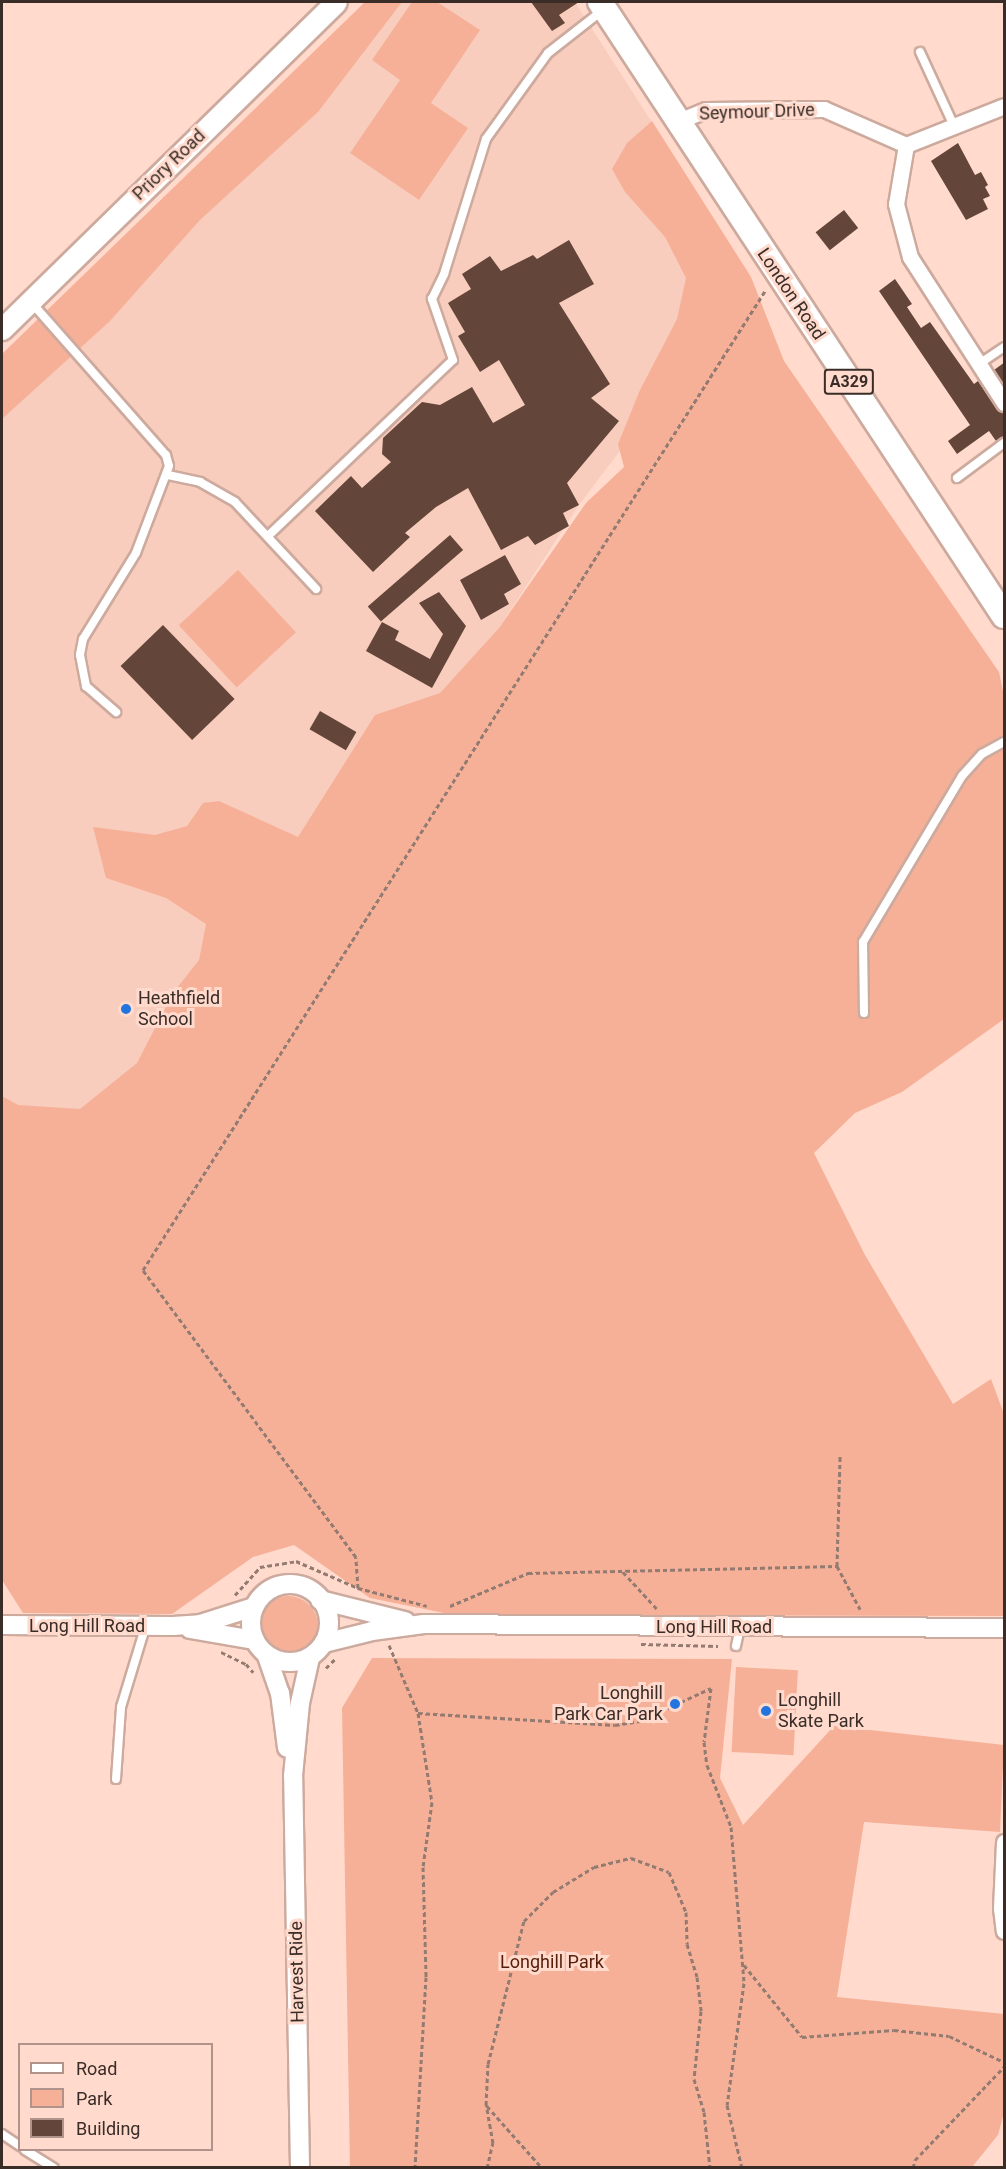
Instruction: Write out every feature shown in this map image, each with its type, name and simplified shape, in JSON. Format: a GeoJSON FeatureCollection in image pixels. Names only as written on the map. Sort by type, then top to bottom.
{"type":"FeatureCollection","features":[{"type":"Feature","properties":{"kind":"main road","name":"Priory Road"},"geometry":{"type":"LineString","coordinates":[[2,329],[336,2]]}},
{"type":"Feature","properties":{"kind":"main road","name":"London Road"},"geometry":{"type":"LineString","coordinates":[[602,5],[676,122],[1005,616]]}},
{"type":"Feature","properties":{"kind":"street"},"geometry":{"type":"LineString","coordinates":[[1005,106],[906,145],[896,204],[910,257],[1005,403]]}},
{"type":"Feature","properties":{"kind":"street","name":"Seymour Drive"},"geometry":{"type":"LineString","coordinates":[[676,122],[706,110],[824,109],[906,145]]}},
{"type":"Feature","properties":{"kind":"street"},"geometry":{"type":"LineString","coordinates":[[285,1584],[306,1588],[320,1600],[329,1622],[324,1643],[309,1658],[288,1663],[267,1656],[255,1640],[250,1627],[254,1607],[266,1592],[285,1584]]}},
{"type":"Feature","properties":{"kind":"street","name":"Long Hill Road"},"geometry":{"type":"LineString","coordinates":[[320,1600],[424,1624]]}},
{"type":"Feature","properties":{"kind":"street","name":"Long Hill Road"},"geometry":{"type":"LineString","coordinates":[[2,1625],[173,1626],[200,1624],[254,1607]]}},
{"type":"Feature","properties":{"kind":"street","name":"Long Hill Road"},"geometry":{"type":"LineString","coordinates":[[324,1643],[372,1631],[424,1624],[1005,1628]]}},
{"type":"Feature","properties":{"kind":"street","name":"Long Hill Road"},"geometry":{"type":"LineString","coordinates":[[173,1626],[255,1640]]}},
{"type":"Feature","properties":{"kind":"street","name":"Harvest Ride"},"geometry":{"type":"LineString","coordinates":[[267,1656],[280,1693],[293,1776]]}},
{"type":"Feature","properties":{"kind":"street","name":"Harvest Ride"},"geometry":{"type":"LineString","coordinates":[[300,2168],[293,1776],[300,1703],[309,1658]]}},
{"type":"Feature","properties":{"kind":"street"},"geometry":{"type":"LineString","coordinates":[[1005,1842],[1001,1908],[1005,1931]]}},
{"type":"Feature","properties":{"kind":"lane"},"geometry":{"type":"LineString","coordinates":[[268,536],[453,360],[432,299],[444,274],[486,139],[548,53],[602,5]]}},
{"type":"Feature","properties":{"kind":"lane"},"geometry":{"type":"LineString","coordinates":[[920,52],[954,126]]}},
{"type":"Feature","properties":{"kind":"lane"},"geometry":{"type":"LineString","coordinates":[[30,301],[166,455],[168,475],[150,509],[136,553],[83,639],[80,655],[86,687],[116,712]]}},
{"type":"Feature","properties":{"kind":"lane"},"geometry":{"type":"LineString","coordinates":[[979,364],[1005,347]]}},
{"type":"Feature","properties":{"kind":"lane"},"geometry":{"type":"LineString","coordinates":[[957,478],[1005,443]]}},
{"type":"Feature","properties":{"kind":"lane"},"geometry":{"type":"LineString","coordinates":[[168,475],[213,489],[235,502],[316,589]]}},
{"type":"Feature","properties":{"kind":"lane"},"geometry":{"type":"LineString","coordinates":[[864,1013],[863,942],[962,776],[982,754],[1005,742]]}},
{"type":"Feature","properties":{"kind":"lane"},"geometry":{"type":"LineString","coordinates":[[116,1779],[121,1707],[145,1626]]}},
{"type":"Feature","properties":{"kind":"lane"},"geometry":{"type":"LineString","coordinates":[[736,1646],[740,1627]]}},
{"type":"Feature","properties":{"kind":"lane"},"geometry":{"type":"LineString","coordinates":[[2,2134],[18,2145]]}},
{"type":"Feature","properties":{"kind":"lane"},"geometry":{"type":"LineString","coordinates":[[27,2151],[54,2168]]}},
{"type":"Feature","properties":{"kind":"path"},"geometry":{"type":"LineString","coordinates":[[358,1588],[356,1557],[143,1270],[766,289]]}},
{"type":"Feature","properties":{"kind":"path"},"geometry":{"type":"LineString","coordinates":[[840,1456],[837,1566],[869,1628]]}},
{"type":"Feature","properties":{"kind":"path"},"geometry":{"type":"LineString","coordinates":[[234,1596],[260,1567],[296,1561],[358,1588],[432,1607]]}},
{"type":"Feature","properties":{"kind":"path"},"geometry":{"type":"LineString","coordinates":[[442,1610],[528,1573],[837,1566]]}},
{"type":"Feature","properties":{"kind":"path"},"geometry":{"type":"LineString","coordinates":[[622,1571],[672,1626]]}},
{"type":"Feature","properties":{"kind":"path"},"geometry":{"type":"LineString","coordinates":[[386,1638],[418,1713],[432,1802],[423,1867],[426,1977],[415,2168]]}},
{"type":"Feature","properties":{"kind":"path"},"geometry":{"type":"LineString","coordinates":[[214,1649],[246,1664],[256,1675]]}},
{"type":"Feature","properties":{"kind":"path"},"geometry":{"type":"LineString","coordinates":[[323,1673],[344,1651]]}},
{"type":"Feature","properties":{"kind":"path"},"geometry":{"type":"LineString","coordinates":[[418,1713],[615,1725],[640,1721],[711,1688],[704,1742],[707,1765],[730,1827],[743,1964],[744,1983],[727,2105],[742,2168]]}},
{"type":"Feature","properties":{"kind":"path"},"geometry":{"type":"LineString","coordinates":[[487,2168],[493,2143],[486,2105],[488,2064],[524,1921],[553,1892],[594,1867],[631,1858],[669,1872],[686,1912],[687,1944],[697,1977],[701,2011],[694,2079],[704,2112],[710,2168]]}},
{"type":"Feature","properties":{"kind":"path"},"geometry":{"type":"LineString","coordinates":[[743,1964],[802,2037],[894,2030],[949,2036],[1005,2062]]}},
{"type":"Feature","properties":{"kind":"path"},"geometry":{"type":"LineString","coordinates":[[913,2168],[915,2160],[1005,2067]]}},
{"type":"Feature","properties":{"kind":"path"},"geometry":{"type":"LineString","coordinates":[[486,2105],[542,2168]]}},
{"type":"Feature","properties":{"kind":"shaded area","name":"Heathfield School"},"geometry":{"type":"Polygon","coordinates":[[[365,2],[575,2],[751,277],[579,505],[2,1391],[2,354],[365,2]]]}},
{"type":"Feature","properties":{"kind":"green space"},"geometry":{"type":"Polygon","coordinates":[[[365,2],[402,2],[318,112],[200,220],[110,321],[2,419],[2,354],[365,2]]]}},
{"type":"Feature","properties":{"kind":"green space"},"geometry":{"type":"Polygon","coordinates":[[[412,2],[437,2],[480,30],[431,103],[468,128],[419,200],[350,153],[400,80],[372,60],[412,2]]]}},
{"type":"Feature","properties":{"kind":"green space"},"geometry":{"type":"Polygon","coordinates":[[[652,121],[751,277],[784,361],[999,672],[1004,696],[1004,1019],[902,1092],[855,1113],[814,1153],[865,1255],[953,1404],[991,1379],[1004,1414],[1004,1616],[454,1615],[370,1598],[294,1545],[253,1557],[172,1614],[23,1613],[2,1580],[2,1096],[18,1105],[80,1109],[137,1063],[173,993],[199,960],[206,924],[166,898],[106,878],[93,827],[155,835],[187,826],[203,803],[219,801],[298,837],[375,715],[440,693],[499,628],[586,503],[624,467],[618,444],[640,390],[677,319],[686,278],[665,237],[625,192],[612,169],[627,143],[652,121]]]}},
{"type":"Feature","properties":{"kind":"green space"},"geometry":{"type":"Polygon","coordinates":[[[238,570],[296,632],[237,687],[179,625],[238,570]]]}},
{"type":"Feature","properties":{"kind":"green space"},"geometry":{"type":"Polygon","coordinates":[[[288,1596],[300,1598],[313,1609],[318,1626],[316,1638],[305,1651],[288,1656],[276,1654],[263,1643],[258,1626],[260,1614],[271,1601],[288,1596]]]}},
{"type":"Feature","properties":{"kind":"green space","name":"Longhill Park"},"geometry":{"type":"Polygon","coordinates":[[[372,1658],[732,1659],[720,1778],[743,1825],[834,1726],[1004,1745],[1000,1832],[864,1822],[837,1997],[1004,2014],[1004,2113],[998,2135],[972,2167],[350,2167],[342,1708],[372,1658]]]}},
{"type":"Feature","properties":{"kind":"green space","name":"Longhill Skate Park"},"geometry":{"type":"Polygon","coordinates":[[[736,1667],[798,1670],[793,1755],[732,1752],[736,1667]]]}},
{"type":"Feature","properties":{"kind":"building"},"geometry":{"type":"Polygon","coordinates":[[[531,2],[579,2],[559,15],[565,23],[552,31],[531,2]]]}},
{"type":"Feature","properties":{"kind":"building"},"geometry":{"type":"Polygon","coordinates":[[[958,143],[975,175],[981,172],[988,185],[985,187],[990,196],[983,199],[988,209],[966,220],[931,161],[958,143]]]}},
{"type":"Feature","properties":{"kind":"building"},"geometry":{"type":"Polygon","coordinates":[[[844,210],[858,228],[830,250],[816,232],[844,210]]]}},
{"type":"Feature","properties":{"kind":"building"},"geometry":{"type":"Polygon","coordinates":[[[569,240],[594,284],[559,303],[610,384],[591,398],[619,421],[567,483],[579,505],[563,513],[569,526],[535,545],[528,536],[501,550],[468,488],[436,507],[405,533],[410,537],[373,572],[315,511],[351,476],[362,488],[391,462],[382,454],[383,438],[422,402],[440,405],[472,387],[493,423],[525,405],[499,360],[480,372],[458,336],[465,332],[448,303],[471,289],[462,274],[490,256],[501,271],[533,255],[537,259],[569,240]]]}},
{"type":"Feature","properties":{"kind":"building"},"geometry":{"type":"Polygon","coordinates":[[[895,279],[912,304],[907,307],[921,328],[930,322],[974,384],[978,381],[996,408],[1005,413],[1005,435],[996,441],[989,431],[957,454],[948,441],[970,425],[879,291],[895,279]]]}},
{"type":"Feature","properties":{"kind":"building"},"geometry":{"type":"Polygon","coordinates":[[[1005,362],[1005,386],[994,370],[1005,362]]]}},
{"type":"Feature","properties":{"kind":"building"},"geometry":{"type":"Polygon","coordinates":[[[450,535],[463,550],[381,622],[368,607],[450,535]]]}},
{"type":"Feature","properties":{"kind":"building"},"geometry":{"type":"Polygon","coordinates":[[[505,555],[521,584],[504,594],[509,604],[481,620],[460,580],[505,555]]]}},
{"type":"Feature","properties":{"kind":"building"},"geometry":{"type":"Polygon","coordinates":[[[439,592],[466,626],[432,688],[366,651],[382,622],[399,631],[395,640],[430,659],[443,634],[419,603],[439,592]]]}},
{"type":"Feature","properties":{"kind":"building"},"geometry":{"type":"Polygon","coordinates":[[[163,625],[235,699],[192,740],[121,666],[163,625]]]}},
{"type":"Feature","properties":{"kind":"building"},"geometry":{"type":"Polygon","coordinates":[[[320,711],[356,732],[346,750],[310,729],[320,711]]]}},
{"type":"Feature","properties":{"kind":"place","name":"Heathfield School"},"geometry":{"type":"Point","coordinates":[126,1009]}},
{"type":"Feature","properties":{"kind":"place","name":"Longhill Park Car Park"},"geometry":{"type":"Point","coordinates":[675,1704]}},
{"type":"Feature","properties":{"kind":"place","name":"Longhill Skate Park"},"geometry":{"type":"Point","coordinates":[766,1711]}}]}
